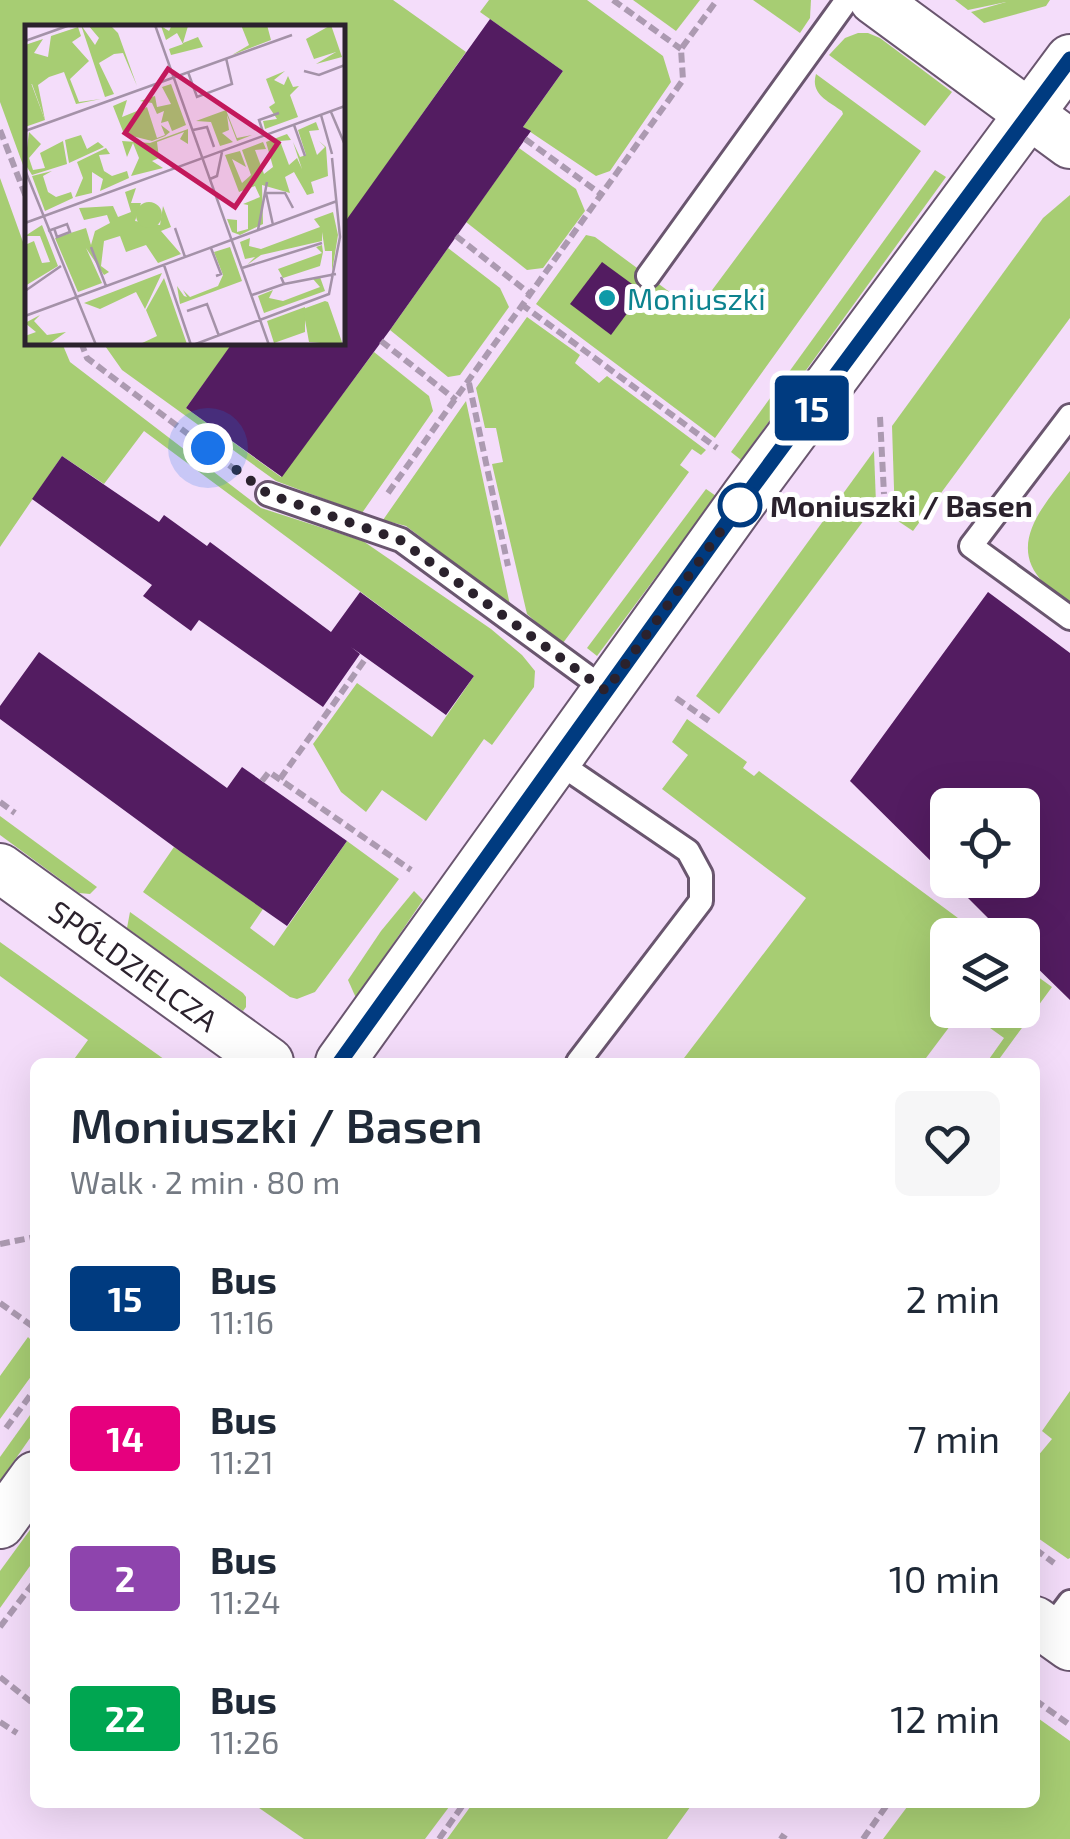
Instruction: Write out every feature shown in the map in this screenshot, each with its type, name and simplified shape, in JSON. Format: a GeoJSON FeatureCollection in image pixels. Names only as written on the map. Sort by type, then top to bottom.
{"type":"FeatureCollection","features":[{"type":"Feature","properties":{"kind":"street"},"geometry":{"type":"LineString","coordinates":[[874,0],[1070,144]]}},
{"type":"Feature","properties":{"kind":"street"},"geometry":{"type":"LineString","coordinates":[[343,1058],[746,496],[1070,58]]}},
{"type":"Feature","properties":{"kind":"street","name":"SPÓŁDZIELCZA"},"geometry":{"type":"LineString","coordinates":[[0,868],[263,1058]]}},
{"type":"Feature","properties":{"kind":"street"},"geometry":{"type":"LineString","coordinates":[[0,1524],[30,1483]]}},
{"type":"Feature","properties":{"kind":"lane"},"geometry":{"type":"LineString","coordinates":[[648,276],[847,0]]}},
{"type":"Feature","properties":{"kind":"lane"},"geometry":{"type":"LineString","coordinates":[[1070,416],[971,546],[1070,618]]}},
{"type":"Feature","properties":{"kind":"lane"},"geometry":{"type":"LineString","coordinates":[[268,494],[400,540],[606,691]]}},
{"type":"Feature","properties":{"kind":"lane"},"geometry":{"type":"LineString","coordinates":[[556,760],[688,850],[701,876],[701,901],[581,1058]]}},
{"type":"Feature","properties":{"kind":"path"},"geometry":{"type":"LineString","coordinates":[[613,0],[681,49]]}},
{"type":"Feature","properties":{"kind":"path"},"geometry":{"type":"LineString","coordinates":[[364,526],[683,80],[681,49],[717,0]]}},
{"type":"Feature","properties":{"kind":"path"},"geometry":{"type":"LineString","coordinates":[[0,130],[25,194]]}},
{"type":"Feature","properties":{"kind":"path"},"geometry":{"type":"LineString","coordinates":[[525,139],[602,195]]}},
{"type":"Feature","properties":{"kind":"path"},"geometry":{"type":"LineString","coordinates":[[456,236],[530,293]]}},
{"type":"Feature","properties":{"kind":"path"},"geometry":{"type":"LineString","coordinates":[[521,304],[719,450]]}},
{"type":"Feature","properties":{"kind":"path"},"geometry":{"type":"LineString","coordinates":[[381,341],[456,400]]}},
{"type":"Feature","properties":{"kind":"path"},"geometry":{"type":"LineString","coordinates":[[82,345],[87,358],[268,494]]}},
{"type":"Feature","properties":{"kind":"path"},"geometry":{"type":"LineString","coordinates":[[469,382],[522,630]]}},
{"type":"Feature","properties":{"kind":"path"},"geometry":{"type":"LineString","coordinates":[[880,417],[884,494]]}},
{"type":"Feature","properties":{"kind":"path"},"geometry":{"type":"LineString","coordinates":[[279,779],[366,658]]}},
{"type":"Feature","properties":{"kind":"path"},"geometry":{"type":"LineString","coordinates":[[676,698],[712,723]]}},
{"type":"Feature","properties":{"kind":"path"},"geometry":{"type":"LineString","coordinates":[[262,781],[270,772],[413,872]]}},
{"type":"Feature","properties":{"kind":"path"},"geometry":{"type":"LineString","coordinates":[[0,1244],[30,1239]]}},
{"type":"Feature","properties":{"kind":"path"},"geometry":{"type":"LineString","coordinates":[[0,1303],[30,1324]]}},
{"type":"Feature","properties":{"kind":"path"},"geometry":{"type":"LineString","coordinates":[[0,1436],[30,1396]]}},
{"type":"Feature","properties":{"kind":"path"},"geometry":{"type":"LineString","coordinates":[[0,1628],[30,1588]]}},
{"type":"Feature","properties":{"kind":"path"},"geometry":{"type":"LineString","coordinates":[[0,1677],[30,1701]]}},
{"type":"Feature","properties":{"kind":"path"},"geometry":{"type":"LineString","coordinates":[[1040,1704],[1070,1725]]}},
{"type":"Feature","properties":{"kind":"path"},"geometry":{"type":"LineString","coordinates":[[0,1722],[16,1734]]}},
{"type":"Feature","properties":{"kind":"path"},"geometry":{"type":"LineString","coordinates":[[439,1839],[461,1808]]}},
{"type":"Feature","properties":{"kind":"path"},"geometry":{"type":"LineString","coordinates":[[863,1839],[885,1808]]}},
{"type":"Feature","properties":{"kind":"green space"},"geometry":{"type":"Polygon","coordinates":[[[0,0],[393,0],[466,52],[345,223],[345,25],[25,25],[25,171],[0,102],[0,0]]]}},
{"type":"Feature","properties":{"kind":"green space"},"geometry":{"type":"Polygon","coordinates":[[[489,0],[587,0],[663,56],[671,82],[610,171],[596,176],[523,127],[563,71],[480,12],[489,0]]]}},
{"type":"Feature","properties":{"kind":"green space"},"geometry":{"type":"Polygon","coordinates":[[[633,0],[700,0],[676,31],[633,0]]]}},
{"type":"Feature","properties":{"kind":"green space"},"geometry":{"type":"Polygon","coordinates":[[[753,0],[811,0],[810,18],[800,33],[753,0]]]}},
{"type":"Feature","properties":{"kind":"green space"},"geometry":{"type":"Polygon","coordinates":[[[955,0],[1050,0],[1046,6],[984,23],[971,12],[1006,2],[968,10],[955,0]]]}},
{"type":"Feature","properties":{"kind":"green space"},"geometry":{"type":"Polygon","coordinates":[[[858,33],[880,38],[952,92],[925,126],[829,55],[845,38],[858,33]]]}},
{"type":"Feature","properties":{"kind":"green space"},"geometry":{"type":"Polygon","coordinates":[[[816,74],[921,151],[715,438],[536,304],[586,235],[595,237],[690,307],[701,305],[843,114],[818,92],[816,74]]]}},
{"type":"Feature","properties":{"kind":"green space"},"geometry":{"type":"Polygon","coordinates":[[[519,148],[576,189],[585,211],[543,268],[527,270],[466,222],[519,148]]]}},
{"type":"Feature","properties":{"kind":"green space"},"geometry":{"type":"Polygon","coordinates":[[[935,170],[946,177],[741,460],[731,452],[935,170]]]}},
{"type":"Feature","properties":{"kind":"green space"},"geometry":{"type":"Polygon","coordinates":[[[0,178],[25,247],[25,345],[63,345],[70,362],[261,508],[363,541],[491,629],[522,655],[535,671],[534,687],[492,745],[484,739],[426,821],[382,790],[366,812],[341,792],[313,744],[357,683],[432,737],[474,676],[144,431],[104,484],[62,456],[0,547],[0,178]]]}},
{"type":"Feature","properties":{"kind":"green space"},"geometry":{"type":"Polygon","coordinates":[[[1070,195],[1070,318],[913,531],[895,519],[892,426],[1043,218],[1070,195]]]}},
{"type":"Feature","properties":{"kind":"green space"},"geometry":{"type":"Polygon","coordinates":[[[448,248],[500,288],[509,307],[460,375],[448,377],[390,330],[448,248]]]}},
{"type":"Feature","properties":{"kind":"green space"},"geometry":{"type":"Polygon","coordinates":[[[527,317],[580,355],[575,363],[599,383],[607,376],[706,450],[701,455],[692,449],[680,465],[689,472],[563,643],[527,614],[492,464],[503,462],[496,428],[485,428],[476,388],[527,317]]]}},
{"type":"Feature","properties":{"kind":"green space"},"geometry":{"type":"Polygon","coordinates":[[[104,345],[232,345],[186,408],[281,477],[374,352],[429,396],[433,411],[362,513],[276,481],[122,370],[104,345]]]}},
{"type":"Feature","properties":{"kind":"green space"},"geometry":{"type":"Polygon","coordinates":[[[466,401],[510,605],[406,526],[383,520],[466,401]]]}},
{"type":"Feature","properties":{"kind":"green space"},"geometry":{"type":"Polygon","coordinates":[[[874,451],[876,504],[719,714],[696,696],[874,451]]]}},
{"type":"Feature","properties":{"kind":"green space"},"geometry":{"type":"Polygon","coordinates":[[[1070,471],[1070,602],[1044,583],[1028,554],[1033,524],[1070,471]]]}},
{"type":"Feature","properties":{"kind":"green space"},"geometry":{"type":"Polygon","coordinates":[[[706,489],[716,496],[597,656],[587,648],[706,489]]]}},
{"type":"Feature","properties":{"kind":"green space"},"geometry":{"type":"Polygon","coordinates":[[[687,719],[747,762],[743,768],[754,776],[759,771],[958,918],[930,918],[930,1028],[948,1028],[926,1058],[684,1058],[806,898],[662,789],[688,755],[672,742],[687,719]]]}},
{"type":"Feature","properties":{"kind":"green space"},"geometry":{"type":"Polygon","coordinates":[[[0,816],[97,887],[90,894],[79,893],[0,835],[0,816]]]}},
{"type":"Feature","properties":{"kind":"green space"},"geometry":{"type":"Polygon","coordinates":[[[347,841],[399,879],[315,992],[297,999],[143,892],[174,847],[263,909],[250,928],[274,946],[347,841]]]}},
{"type":"Feature","properties":{"kind":"green space"},"geometry":{"type":"Polygon","coordinates":[[[414,891],[423,900],[356,998],[348,980],[414,891]]]}},
{"type":"Feature","properties":{"kind":"green space"},"geometry":{"type":"Polygon","coordinates":[[[130,912],[243,993],[243,1011],[127,928],[130,912]]]}},
{"type":"Feature","properties":{"kind":"green space"},"geometry":{"type":"Polygon","coordinates":[[[0,942],[162,1058],[75,1058],[88,1040],[0,976],[0,942]]]}},
{"type":"Feature","properties":{"kind":"green space"},"geometry":{"type":"Polygon","coordinates":[[[1040,978],[1052,987],[1040,1003],[1040,978]]]}},
{"type":"Feature","properties":{"kind":"green space"},"geometry":{"type":"Polygon","coordinates":[[[990,1028],[1022,1028],[1000,1058],[990,1058],[1004,1038],[990,1028]]]}},
{"type":"Feature","properties":{"kind":"green space"},"geometry":{"type":"Polygon","coordinates":[[[28,1337],[30,1378],[0,1419],[0,1376],[28,1337]]]}},
{"type":"Feature","properties":{"kind":"green space"},"geometry":{"type":"Polygon","coordinates":[[[1070,1391],[1068,1559],[1040,1539],[1040,1453],[1052,1439],[1042,1431],[1070,1391]]]}},
{"type":"Feature","properties":{"kind":"green space"},"geometry":{"type":"Polygon","coordinates":[[[30,1415],[30,1438],[0,1481],[0,1457],[30,1415]]]}},
{"type":"Feature","properties":{"kind":"green space"},"geometry":{"type":"Polygon","coordinates":[[[30,1530],[30,1566],[0,1608],[0,1571],[30,1530]]]}},
{"type":"Feature","properties":{"kind":"green space"},"geometry":{"type":"Polygon","coordinates":[[[1040,1720],[1070,1741],[1070,1839],[883,1839],[906,1808],[1040,1808],[1040,1720]]]}},
{"type":"Feature","properties":{"kind":"green space"},"geometry":{"type":"Polygon","coordinates":[[[259,1808],[448,1808],[425,1839],[304,1839],[259,1808]]]}},
{"type":"Feature","properties":{"kind":"green space"},"geometry":{"type":"Polygon","coordinates":[[[469,1808],[689,1808],[667,1839],[447,1839],[469,1808]]]}},
{"type":"Feature","properties":{"kind":"building"},"geometry":{"type":"Polygon","coordinates":[[[490,19],[563,71],[523,127],[531,131],[282,477],[186,408],[231,345],[345,345],[345,222],[490,19]]]}},
{"type":"Feature","properties":{"kind":"building","name":"Moniuszki"},"geometry":{"type":"Polygon","coordinates":[[[602,262],[643,292],[611,335],[570,304],[602,262]]]}},
{"type":"Feature","properties":{"kind":"building"},"geometry":{"type":"Polygon","coordinates":[[[62,456],[159,522],[164,515],[207,546],[210,542],[331,632],[360,592],[474,676],[446,715],[351,647],[360,654],[323,707],[199,620],[191,631],[143,596],[152,585],[32,499],[62,456]]]}},
{"type":"Feature","properties":{"kind":"building"},"geometry":{"type":"Polygon","coordinates":[[[988,592],[1070,653],[1070,1000],[1040,971],[1040,918],[988,918],[968,898],[1040,898],[1040,788],[930,788],[930,860],[850,781],[988,592]]]}},
{"type":"Feature","properties":{"kind":"building"},"geometry":{"type":"Polygon","coordinates":[[[39,652],[227,788],[242,767],[347,841],[287,926],[0,719],[0,706],[39,652]]]}},
{"type":"Feature","properties":{"kind":"bus line","name":"15"},"geometry":{"type":"LineString","coordinates":[[343,1058],[746,496],[1070,59]]}},
{"type":"Feature","properties":{"kind":"place","name":"Moniuszki"},"geometry":{"type":"Point","coordinates":[607,298]}},
{"type":"Feature","properties":{"kind":"place","name":"Moniuszki / Basen"},"geometry":{"type":"Point","coordinates":[740,505]}},
{"type":"Feature","properties":{"kind":"route"},"geometry":{"type":"LineString","coordinates":[[208,448],[268,494],[400,540],[606,691],[746,496],[740,505]]}}]}
